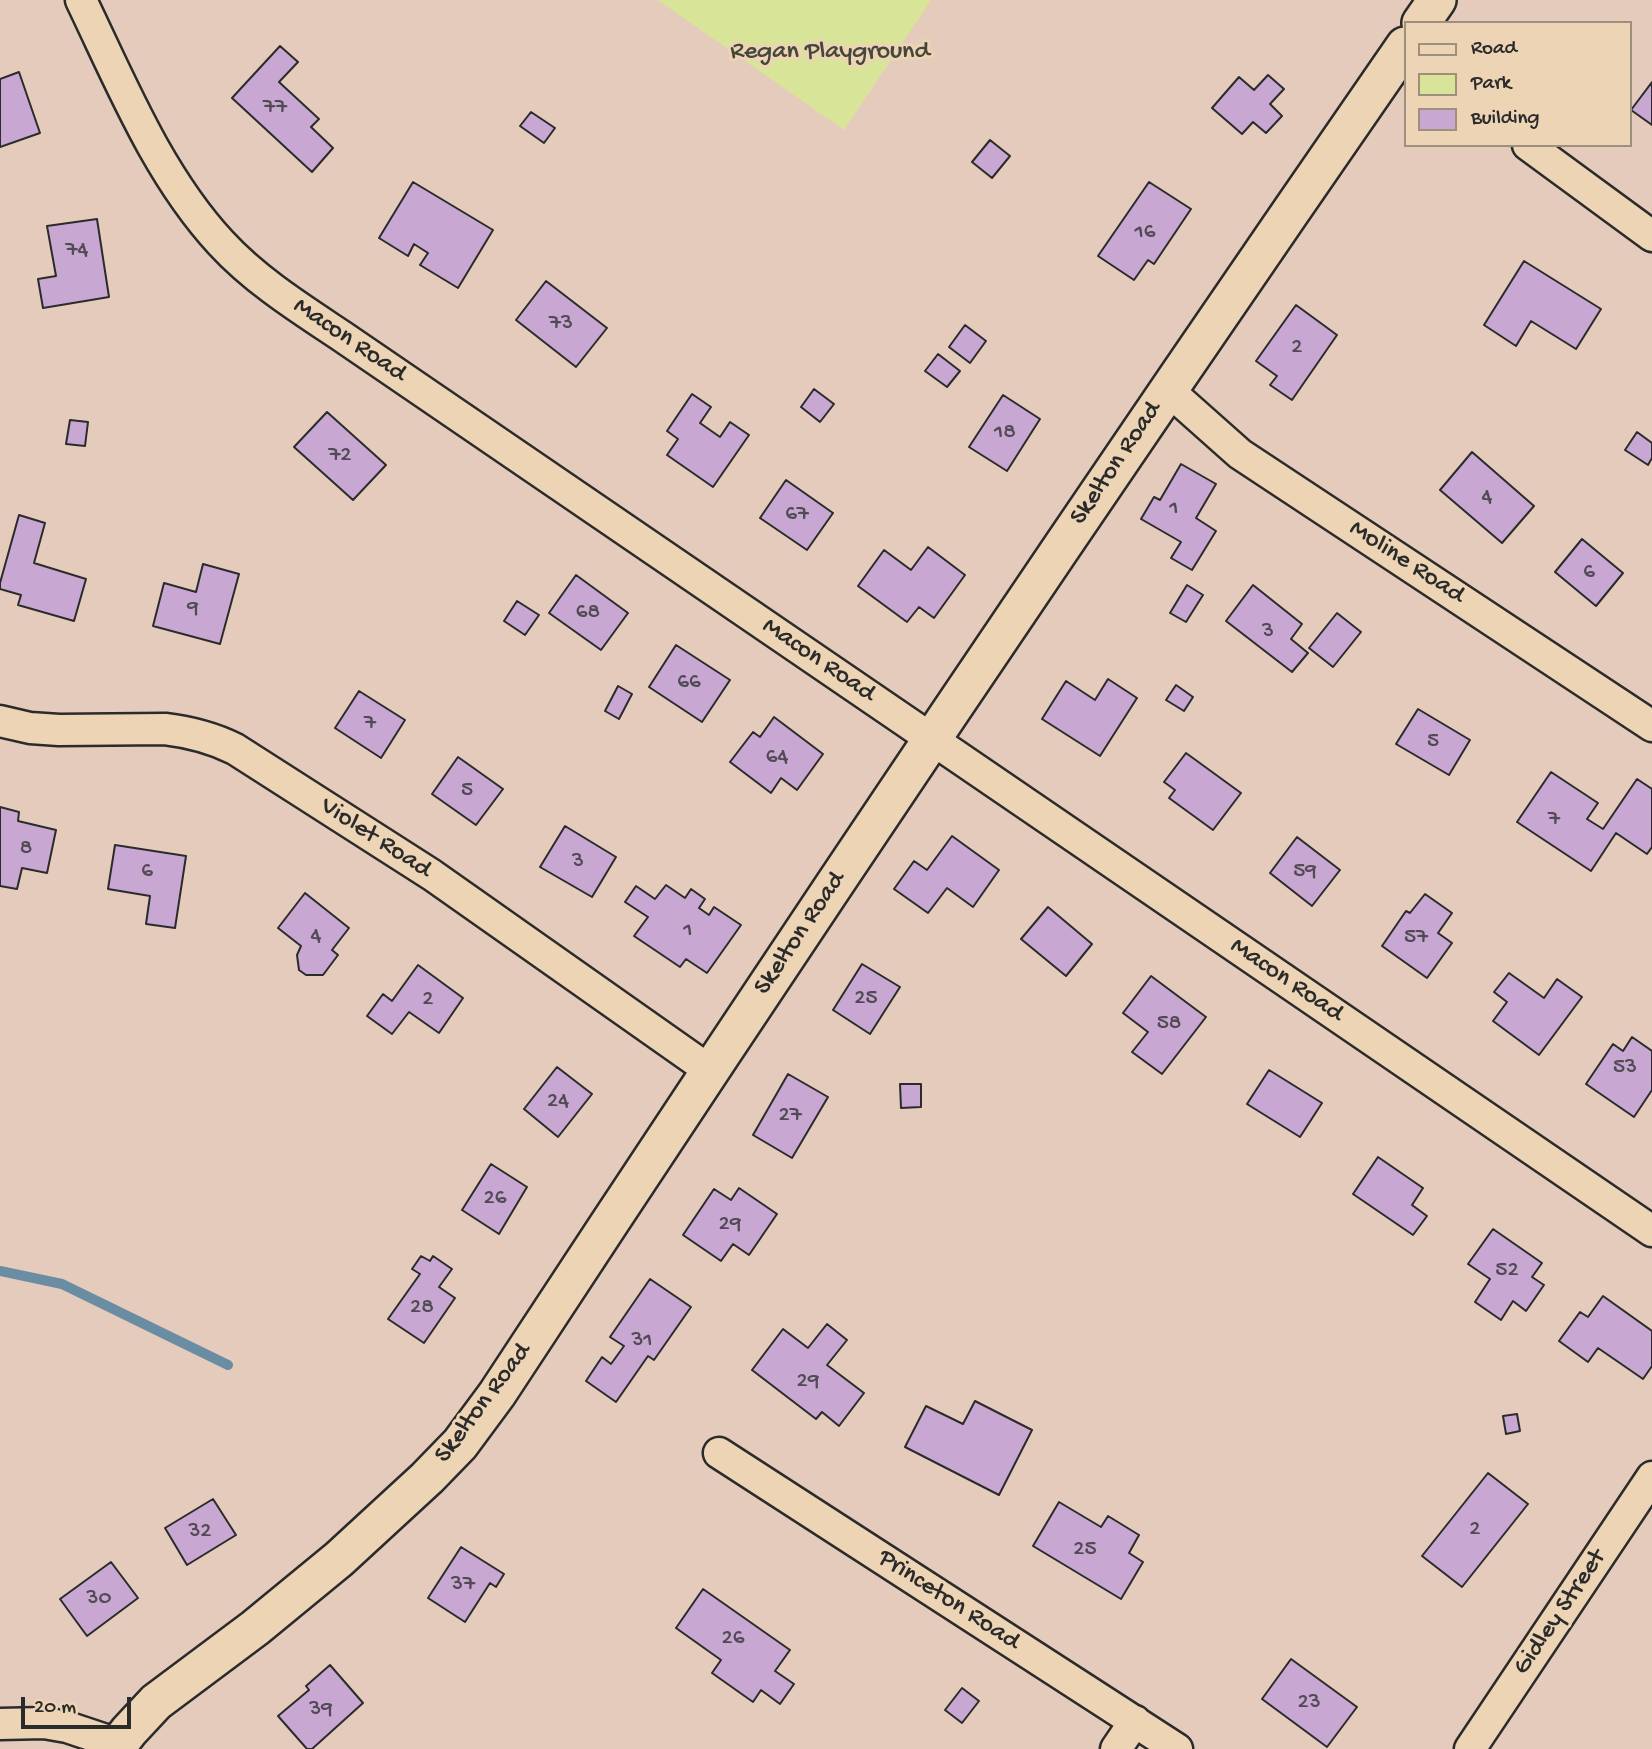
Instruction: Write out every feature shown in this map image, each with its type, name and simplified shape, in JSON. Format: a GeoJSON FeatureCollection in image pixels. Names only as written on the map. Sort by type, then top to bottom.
{"type":"FeatureCollection","features":[{"type":"Feature","properties":{"kind":"street","name":"Macon Road"},"geometry":{"type":"LineString","coordinates":[[81,0],[127,97],[168,172],[195,214],[245,267],[299,308],[1652,1231]]}},
{"type":"Feature","properties":{"kind":"street","name":"Skelton Road"},"geometry":{"type":"LineString","coordinates":[[1423,21],[1437,0]]}},
{"type":"Feature","properties":{"kind":"street","name":"Skelton Road"},"geometry":{"type":"LineString","coordinates":[[117,1746],[156,1702],[255,1628],[339,1559],[460,1444],[497,1394],[709,1070],[1168,390],[1404,50]]}},
{"type":"Feature","properties":{"kind":"street"},"geometry":{"type":"LineString","coordinates":[[1531,147],[1652,236]]}},
{"type":"Feature","properties":{"kind":"street","name":"Moline Road"},"geometry":{"type":"LineString","coordinates":[[1168,390],[1240,454],[1652,726]]}},
{"type":"Feature","properties":{"kind":"street","name":"Violet Road"},"geometry":{"type":"LineString","coordinates":[[0,721],[30,728],[59,730],[166,729],[217,740],[432,875],[709,1070]]}},
{"type":"Feature","properties":{"kind":"street","name":"Princeton Road"},"geometry":{"type":"LineString","coordinates":[[719,1453],[1177,1749]]}},
{"type":"Feature","properties":{"kind":"street","name":"Gidley Street"},"geometry":{"type":"LineString","coordinates":[[1471,1749],[1652,1477]]}},
{"type":"Feature","properties":{"kind":"street"},"geometry":{"type":"LineString","coordinates":[[1116,1749],[1135,1721]]}},
{"type":"Feature","properties":{"kind":"street"},"geometry":{"type":"LineString","coordinates":[[0,1724],[44,1723],[67,1727],[117,1746]]}},
{"type":"Feature","properties":{"kind":"green space","name":"Regan Playground"},"geometry":{"type":"Polygon","coordinates":[[[658,0],[931,0],[844,130],[658,0]]]}},
{"type":"Feature","properties":{"kind":"building"},"geometry":{"type":"Polygon","coordinates":[[[280,46],[298,62],[279,82],[319,119],[311,127],[333,148],[312,172],[232,98],[280,46]]]}},
{"type":"Feature","properties":{"kind":"building"},"geometry":{"type":"Polygon","coordinates":[[[19,72],[40,133],[0,147],[0,79],[19,72]]]}},
{"type":"Feature","properties":{"kind":"building"},"geometry":{"type":"Polygon","coordinates":[[[1268,75],[1284,89],[1270,104],[1282,116],[1266,133],[1253,122],[1242,134],[1212,108],[1239,77],[1254,90],[1268,75]]]}},
{"type":"Feature","properties":{"kind":"building"},"geometry":{"type":"Polygon","coordinates":[[[1652,82],[1652,125],[1631,110],[1652,82]]]}},
{"type":"Feature","properties":{"kind":"building"},"geometry":{"type":"Polygon","coordinates":[[[531,112],[555,128],[544,143],[520,126],[531,112]]]}},
{"type":"Feature","properties":{"kind":"building"},"geometry":{"type":"Polygon","coordinates":[[[990,140],[1010,156],[992,178],[972,162],[990,140]]]}},
{"type":"Feature","properties":{"kind":"building"},"geometry":{"type":"Polygon","coordinates":[[[413,182],[493,230],[458,288],[420,265],[428,253],[414,244],[408,256],[379,238],[413,182]]]}},
{"type":"Feature","properties":{"kind":"building"},"geometry":{"type":"Polygon","coordinates":[[[1149,182],[1191,209],[1154,264],[1148,260],[1134,280],[1098,256],[1149,182]]]}},
{"type":"Feature","properties":{"kind":"building"},"geometry":{"type":"Polygon","coordinates":[[[97,219],[109,297],[43,308],[38,279],[56,276],[47,226],[97,219]]]}},
{"type":"Feature","properties":{"kind":"building"},"geometry":{"type":"Polygon","coordinates":[[[1524,261],[1601,309],[1576,349],[1531,321],[1516,346],[1484,325],[1524,261]]]}},
{"type":"Feature","properties":{"kind":"building"},"geometry":{"type":"Polygon","coordinates":[[[546,281],[607,328],[576,367],[516,320],[546,281]]]}},
{"type":"Feature","properties":{"kind":"building"},"geometry":{"type":"Polygon","coordinates":[[[1296,305],[1337,335],[1292,400],[1270,385],[1277,376],[1256,361],[1296,305]]]}},
{"type":"Feature","properties":{"kind":"building"},"geometry":{"type":"Polygon","coordinates":[[[965,325],[986,341],[970,363],[949,347],[965,325]]]}},
{"type":"Feature","properties":{"kind":"building"},"geometry":{"type":"Polygon","coordinates":[[[938,354],[960,371],[947,387],[925,371],[938,354]]]}},
{"type":"Feature","properties":{"kind":"building"},"geometry":{"type":"Polygon","coordinates":[[[814,389],[834,404],[820,422],[801,407],[814,389]]]}},
{"type":"Feature","properties":{"kind":"building"},"geometry":{"type":"Polygon","coordinates":[[[692,394],[711,407],[700,423],[720,437],[730,422],[749,435],[713,487],[667,455],[678,439],[667,431],[692,394]]]}},
{"type":"Feature","properties":{"kind":"building"},"geometry":{"type":"Polygon","coordinates":[[[1003,395],[1040,419],[1007,471],[969,447],[1003,395]]]}},
{"type":"Feature","properties":{"kind":"building"},"geometry":{"type":"Polygon","coordinates":[[[327,412],[386,465],[353,500],[294,447],[327,412]]]}},
{"type":"Feature","properties":{"kind":"building"},"geometry":{"type":"Polygon","coordinates":[[[70,420],[88,422],[85,446],[66,444],[70,420]]]}},
{"type":"Feature","properties":{"kind":"building"},"geometry":{"type":"Polygon","coordinates":[[[1637,432],[1652,443],[1652,458],[1648,465],[1625,450],[1637,432]]]}},
{"type":"Feature","properties":{"kind":"building"},"geometry":{"type":"Polygon","coordinates":[[[1472,452],[1534,506],[1502,543],[1440,490],[1472,452]]]}},
{"type":"Feature","properties":{"kind":"building"},"geometry":{"type":"Polygon","coordinates":[[[1181,464],[1216,484],[1196,518],[1216,531],[1192,570],[1171,558],[1181,542],[1141,519],[1154,497],[1160,500],[1181,464]]]}},
{"type":"Feature","properties":{"kind":"building"},"geometry":{"type":"Polygon","coordinates":[[[786,480],[833,513],[807,550],[760,518],[786,480]]]}},
{"type":"Feature","properties":{"kind":"building"},"geometry":{"type":"Polygon","coordinates":[[[19,515],[45,523],[34,563],[86,579],[74,621],[18,605],[21,595],[0,589],[19,515]]]}},
{"type":"Feature","properties":{"kind":"building"},"geometry":{"type":"Polygon","coordinates":[[[1582,539],[1623,573],[1596,606],[1555,572],[1582,539]]]}},
{"type":"Feature","properties":{"kind":"building"},"geometry":{"type":"Polygon","coordinates":[[[928,547],[965,575],[934,618],[919,607],[907,622],[858,586],[884,550],[911,570],[928,547]]]}},
{"type":"Feature","properties":{"kind":"building"},"geometry":{"type":"Polygon","coordinates":[[[203,564],[239,574],[220,644],[153,626],[164,583],[196,592],[203,564]]]}},
{"type":"Feature","properties":{"kind":"building"},"geometry":{"type":"Polygon","coordinates":[[[576,575],[628,613],[601,650],[549,613],[576,575]]]}},
{"type":"Feature","properties":{"kind":"building"},"geometry":{"type":"Polygon","coordinates":[[[1187,585],[1203,595],[1186,622],[1170,613],[1187,585]]]}},
{"type":"Feature","properties":{"kind":"building"},"geometry":{"type":"Polygon","coordinates":[[[1253,585],[1302,624],[1291,639],[1308,653],[1292,672],[1226,621],[1253,585]]]}},
{"type":"Feature","properties":{"kind":"building"},"geometry":{"type":"Polygon","coordinates":[[[517,601],[539,615],[525,635],[504,621],[517,601]]]}},
{"type":"Feature","properties":{"kind":"building"},"geometry":{"type":"Polygon","coordinates":[[[1337,613],[1361,632],[1333,667],[1309,648],[1337,613]]]}},
{"type":"Feature","properties":{"kind":"building"},"geometry":{"type":"Polygon","coordinates":[[[676,645],[730,680],[702,722],[649,687],[676,645]]]}},
{"type":"Feature","properties":{"kind":"building"},"geometry":{"type":"Polygon","coordinates":[[[1108,679],[1137,698],[1100,756],[1042,719],[1066,681],[1095,700],[1108,679]]]}},
{"type":"Feature","properties":{"kind":"building"},"geometry":{"type":"Polygon","coordinates":[[[1176,685],[1193,697],[1184,711],[1166,700],[1176,685]]]}},
{"type":"Feature","properties":{"kind":"building"},"geometry":{"type":"Polygon","coordinates":[[[618,686],[632,694],[619,719],[605,711],[618,686]]]}},
{"type":"Feature","properties":{"kind":"building"},"geometry":{"type":"Polygon","coordinates":[[[359,691],[405,720],[381,758],[335,728],[359,691]]]}},
{"type":"Feature","properties":{"kind":"building"},"geometry":{"type":"Polygon","coordinates":[[[1418,709],[1470,740],[1449,775],[1396,744],[1418,709]]]}},
{"type":"Feature","properties":{"kind":"building"},"geometry":{"type":"Polygon","coordinates":[[[774,717],[823,754],[797,790],[781,778],[771,793],[730,762],[753,732],[760,737],[774,717]]]}},
{"type":"Feature","properties":{"kind":"building"},"geometry":{"type":"Polygon","coordinates":[[[1186,753],[1241,793],[1213,830],[1169,798],[1175,790],[1164,782],[1186,753]]]}},
{"type":"Feature","properties":{"kind":"building"},"geometry":{"type":"Polygon","coordinates":[[[458,757],[503,789],[476,825],[432,794],[458,757]]]}},
{"type":"Feature","properties":{"kind":"building"},"geometry":{"type":"Polygon","coordinates":[[[1551,772],[1598,803],[1587,819],[1603,829],[1637,779],[1652,789],[1652,847],[1647,854],[1616,833],[1591,871],[1517,822],[1551,772]]]}},
{"type":"Feature","properties":{"kind":"building"},"geometry":{"type":"Polygon","coordinates":[[[0,807],[19,812],[18,821],[56,830],[47,873],[22,868],[17,889],[0,886],[0,807]]]}},
{"type":"Feature","properties":{"kind":"building"},"geometry":{"type":"Polygon","coordinates":[[[565,826],[616,857],[592,897],[540,867],[565,826]]]}},
{"type":"Feature","properties":{"kind":"building"},"geometry":{"type":"Polygon","coordinates":[[[952,836],[999,870],[973,907],[947,888],[928,913],[894,889],[914,861],[927,870],[952,836]]]}},
{"type":"Feature","properties":{"kind":"building"},"geometry":{"type":"Polygon","coordinates":[[[1297,837],[1340,870],[1312,906],[1270,873],[1297,837]]]}},
{"type":"Feature","properties":{"kind":"building"},"geometry":{"type":"Polygon","coordinates":[[[115,845],[186,856],[175,928],[146,924],[150,896],[108,889],[115,845]]]}},
{"type":"Feature","properties":{"kind":"building"},"geometry":{"type":"Polygon","coordinates":[[[666,885],[685,898],[691,889],[705,899],[699,908],[709,915],[714,907],[741,925],[707,973],[686,959],[680,967],[634,936],[648,917],[625,902],[636,886],[655,899],[666,885]]]}},
{"type":"Feature","properties":{"kind":"building"},"geometry":{"type":"Polygon","coordinates":[[[305,893],[349,928],[332,950],[338,955],[323,975],[306,975],[299,970],[297,955],[301,946],[278,928],[305,893]]]}},
{"type":"Feature","properties":{"kind":"building"},"geometry":{"type":"Polygon","coordinates":[[[1425,894],[1452,913],[1438,933],[1452,943],[1427,978],[1382,946],[1406,911],[1410,913],[1425,894]]]}},
{"type":"Feature","properties":{"kind":"building"},"geometry":{"type":"Polygon","coordinates":[[[1048,907],[1092,944],[1066,976],[1021,939],[1048,907]]]}},
{"type":"Feature","properties":{"kind":"building"},"geometry":{"type":"Polygon","coordinates":[[[862,964],[900,987],[870,1034],[833,1010],[862,964]]]}},
{"type":"Feature","properties":{"kind":"building"},"geometry":{"type":"Polygon","coordinates":[[[418,965],[463,998],[439,1033],[409,1012],[392,1034],[367,1016],[383,994],[392,1001],[418,965]]]}},
{"type":"Feature","properties":{"kind":"building"},"geometry":{"type":"Polygon","coordinates":[[[1509,973],[1544,998],[1557,979],[1582,997],[1539,1055],[1493,1021],[1507,1002],[1494,992],[1509,973]]]}},
{"type":"Feature","properties":{"kind":"building"},"geometry":{"type":"Polygon","coordinates":[[[1151,976],[1206,1017],[1162,1074],[1132,1052],[1148,1032],[1123,1013],[1151,976]]]}},
{"type":"Feature","properties":{"kind":"building"},"geometry":{"type":"Polygon","coordinates":[[[1632,1037],[1652,1051],[1652,1090],[1634,1117],[1586,1084],[1613,1044],[1623,1051],[1632,1037]]]}},
{"type":"Feature","properties":{"kind":"building"},"geometry":{"type":"Polygon","coordinates":[[[557,1067],[592,1094],[558,1137],[524,1109],[557,1067]]]}},
{"type":"Feature","properties":{"kind":"building"},"geometry":{"type":"Polygon","coordinates":[[[1269,1070],[1322,1103],[1300,1137],[1247,1104],[1269,1070]]]}},
{"type":"Feature","properties":{"kind":"building"},"geometry":{"type":"Polygon","coordinates":[[[788,1074],[828,1097],[792,1158],[753,1135],[788,1074]]]}},
{"type":"Feature","properties":{"kind":"building"},"geometry":{"type":"Polygon","coordinates":[[[900,1084],[921,1084],[921,1107],[901,1108],[900,1084]]]}},
{"type":"Feature","properties":{"kind":"building"},"geometry":{"type":"Polygon","coordinates":[[[1378,1157],[1423,1188],[1412,1205],[1427,1216],[1413,1235],[1353,1194],[1378,1157]]]}},
{"type":"Feature","properties":{"kind":"building"},"geometry":{"type":"Polygon","coordinates":[[[491,1164],[527,1187],[499,1234],[462,1210],[491,1164]]]}},
{"type":"Feature","properties":{"kind":"building"},"geometry":{"type":"Polygon","coordinates":[[[739,1188],[777,1214],[749,1255],[733,1244],[721,1261],[683,1235],[714,1189],[731,1200],[739,1188]]]}},
{"type":"Feature","properties":{"kind":"building"},"geometry":{"type":"Polygon","coordinates":[[[1493,1229],[1542,1263],[1532,1277],[1544,1285],[1526,1311],[1513,1301],[1501,1320],[1475,1302],[1490,1279],[1468,1264],[1493,1229]]]}},
{"type":"Feature","properties":{"kind":"building"},"geometry":{"type":"Polygon","coordinates":[[[421,1256],[430,1261],[433,1256],[452,1269],[439,1287],[455,1298],[424,1343],[388,1319],[420,1274],[412,1269],[421,1256]]]}},
{"type":"Feature","properties":{"kind":"building"},"geometry":{"type":"Polygon","coordinates":[[[650,1279],[691,1307],[654,1360],[648,1356],[616,1402],[586,1381],[602,1357],[611,1364],[624,1346],[610,1337],[650,1279]]]}},
{"type":"Feature","properties":{"kind":"building"},"geometry":{"type":"Polygon","coordinates":[[[1603,1296],[1652,1331],[1652,1366],[1643,1379],[1598,1348],[1588,1362],[1559,1341],[1580,1312],[1588,1317],[1603,1296]]]}},
{"type":"Feature","properties":{"kind":"building"},"geometry":{"type":"Polygon","coordinates":[[[827,1324],[847,1340],[827,1365],[864,1393],[839,1426],[822,1412],[816,1419],[752,1370],[783,1329],[808,1348],[827,1324]]]}},
{"type":"Feature","properties":{"kind":"building"},"geometry":{"type":"Polygon","coordinates":[[[975,1401],[1032,1430],[999,1495],[905,1447],[926,1406],[963,1424],[975,1401]]]}},
{"type":"Feature","properties":{"kind":"building"},"geometry":{"type":"Polygon","coordinates":[[[1517,1414],[1520,1431],[1506,1434],[1503,1416],[1517,1414]]]}},
{"type":"Feature","properties":{"kind":"building"},"geometry":{"type":"Polygon","coordinates":[[[1488,1473],[1528,1504],[1462,1587],[1422,1556],[1488,1473]]]}},
{"type":"Feature","properties":{"kind":"building"},"geometry":{"type":"Polygon","coordinates":[[[213,1499],[236,1535],[187,1565],[165,1528],[213,1499]]]}},
{"type":"Feature","properties":{"kind":"building"},"geometry":{"type":"Polygon","coordinates":[[[1059,1502],[1101,1527],[1108,1516],[1139,1535],[1129,1553],[1143,1562],[1121,1599],[1033,1546],[1059,1502]]]}},
{"type":"Feature","properties":{"kind":"building"},"geometry":{"type":"Polygon","coordinates":[[[461,1547],[504,1574],[496,1587],[490,1583],[465,1622],[428,1598],[461,1547]]]}},
{"type":"Feature","properties":{"kind":"building"},"geometry":{"type":"Polygon","coordinates":[[[111,1562],[138,1598],[87,1636],[60,1599],[111,1562]]]}},
{"type":"Feature","properties":{"kind":"building"},"geometry":{"type":"Polygon","coordinates":[[[703,1589],[790,1650],[775,1671],[794,1684],[780,1704],[761,1690],[753,1702],[712,1673],[721,1660],[676,1628],[703,1589]]]}},
{"type":"Feature","properties":{"kind":"building"},"geometry":{"type":"Polygon","coordinates":[[[1291,1659],[1357,1707],[1327,1747],[1262,1699],[1291,1659]]]}},
{"type":"Feature","properties":{"kind":"building"},"geometry":{"type":"Polygon","coordinates":[[[330,1665],[363,1703],[312,1749],[307,1749],[278,1716],[309,1690],[306,1686],[330,1665]]]}},
{"type":"Feature","properties":{"kind":"building"},"geometry":{"type":"Polygon","coordinates":[[[962,1688],[979,1701],[962,1723],[945,1710],[962,1688]]]}},
{"type":"Feature","properties":{"kind":"waterway"},"geometry":{"type":"LineString","coordinates":[[0,1271],[62,1284],[228,1365]]}}]}
